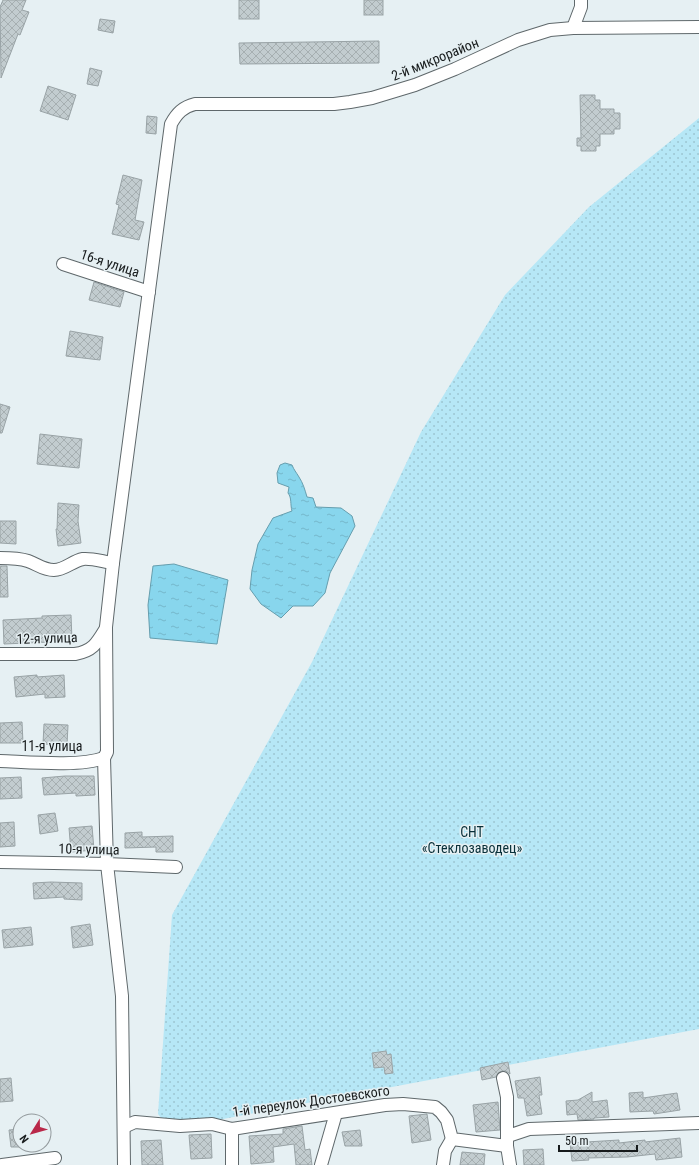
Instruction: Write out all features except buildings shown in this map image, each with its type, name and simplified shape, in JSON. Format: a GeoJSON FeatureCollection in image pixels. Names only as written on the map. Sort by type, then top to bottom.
{"type":"FeatureCollection","features":[{"type":"Feature","properties":{"kind":"street"},"geometry":{"type":"LineString","coordinates":[[573,28],[581,7],[581,0]]}},
{"type":"Feature","properties":{"kind":"street","name":"2-й микрорайон"},"geometry":{"type":"LineString","coordinates":[[149,292],[171,124],[180,111],[187,106],[195,104],[334,104],[372,98],[408,87],[442,74],[518,40],[550,30],[573,28],[699,27]]}},
{"type":"Feature","properties":{"kind":"street","name":"16-я улица"},"geometry":{"type":"LineString","coordinates":[[63,264],[149,292]]}},
{"type":"Feature","properties":{"kind":"street"},"geometry":{"type":"LineString","coordinates":[[124,1165],[122,996],[107,864],[104,758],[107,752],[106,627],[149,292]]}},
{"type":"Feature","properties":{"kind":"street"},"geometry":{"type":"LineString","coordinates":[[0,558],[19,558],[52,570],[60,570],[76,561],[84,559],[113,564]]}},
{"type":"Feature","properties":{"kind":"street","name":"12-я улица"},"geometry":{"type":"LineString","coordinates":[[0,654],[82,653],[89,650],[98,642],[106,627]]}},
{"type":"Feature","properties":{"kind":"street","name":"11-я улица"},"geometry":{"type":"LineString","coordinates":[[0,761],[67,763],[104,758]]}},
{"type":"Feature","properties":{"kind":"street","name":"10-я улица"},"geometry":{"type":"LineString","coordinates":[[0,862],[176,867]]}},
{"type":"Feature","properties":{"kind":"street"},"geometry":{"type":"LineString","coordinates":[[503,1078],[507,1097],[510,1165]]}},
{"type":"Feature","properties":{"kind":"street","name":"1-й переулок Достоевского"},"geometry":{"type":"LineString","coordinates":[[124,1127],[135,1122],[180,1126],[212,1124],[232,1129],[391,1104],[403,1104],[435,1107],[442,1112],[452,1139]]}},
{"type":"Feature","properties":{"kind":"street"},"geometry":{"type":"LineString","coordinates":[[321,1165],[336,1113]]}},
{"type":"Feature","properties":{"kind":"street"},"geometry":{"type":"LineString","coordinates":[[443,1165],[445,1151],[452,1139],[508,1141],[529,1129],[699,1123]]}},
{"type":"Feature","properties":{"kind":"street"},"geometry":{"type":"LineString","coordinates":[[232,1129],[232,1165]]}},
{"type":"Feature","properties":{"kind":"street"},"geometry":{"type":"LineString","coordinates":[[2,1165],[55,1158]]}},
{"type":"Feature","properties":{"kind":"green space","name":"СНТ «Стеклозаводец»"},"geometry":{"type":"Polygon","coordinates":[[[699,118],[699,1029],[170,1129],[158,1114],[172,915],[312,662],[421,432],[505,295],[589,207],[699,118]]]}},
{"type":"Feature","properties":{"kind":"water"},"geometry":{"type":"Polygon","coordinates":[[[285,463],[292,465],[302,482],[307,497],[313,498],[316,507],[341,508],[352,516],[355,526],[330,573],[325,593],[313,606],[293,606],[281,618],[261,604],[250,589],[252,570],[258,544],[273,518],[292,511],[288,493],[289,487],[278,483],[277,473],[280,465],[285,463]]]}},
{"type":"Feature","properties":{"kind":"water"},"geometry":{"type":"Polygon","coordinates":[[[174,564],[228,580],[217,644],[150,638],[148,605],[153,566],[174,564]]]}}]}
